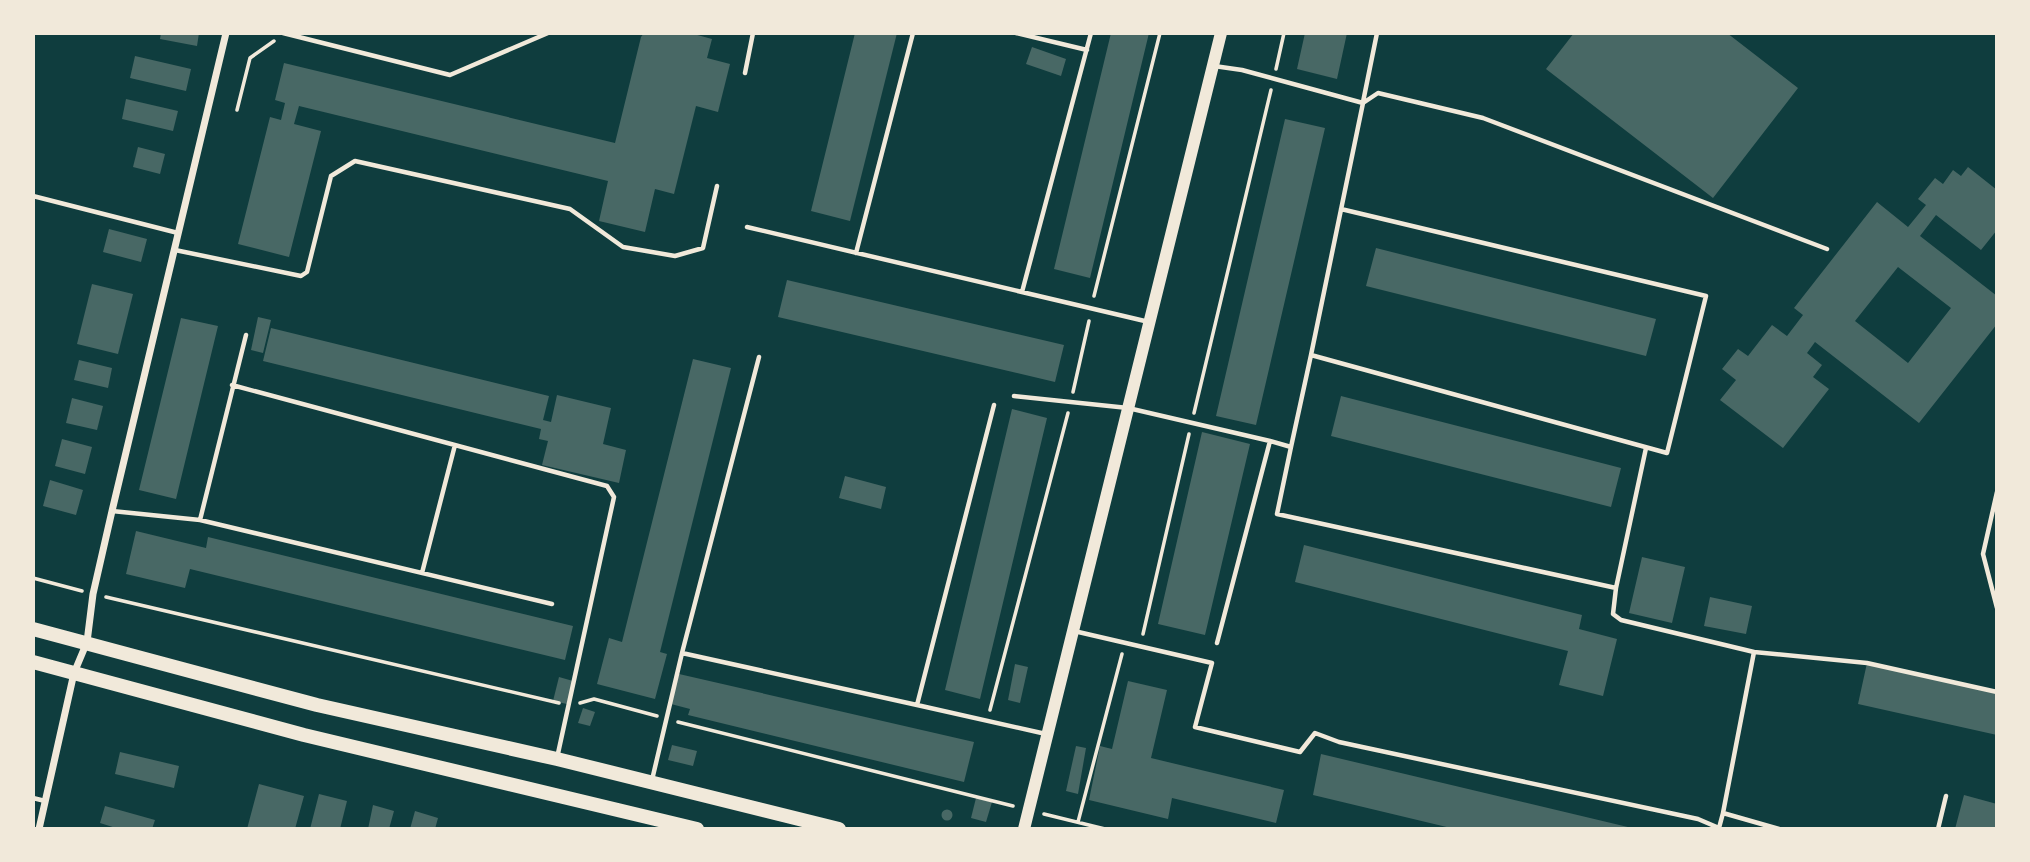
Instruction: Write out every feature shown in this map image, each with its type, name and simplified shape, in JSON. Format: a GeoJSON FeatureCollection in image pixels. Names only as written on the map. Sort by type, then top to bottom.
{"type":"FeatureCollection","features":[{"type":"Feature","properties":{"kind":"main road"},"geometry":{"type":"LineString","coordinates":[[33,629],[317,705],[557,759],[651,785],[839,829]]}},
{"type":"Feature","properties":{"kind":"main road"},"geometry":{"type":"LineString","coordinates":[[33,662],[304,735],[697,829]]}},
{"type":"Feature","properties":{"kind":"street"},"geometry":{"type":"LineString","coordinates":[[39,829],[74,673],[86,642],[93,594],[112,511],[226,33]]}},
{"type":"Feature","properties":{"kind":"street"},"geometry":{"type":"LineString","coordinates":[[1024,829],[1221,33]]}},
{"type":"Feature","properties":{"kind":"lane"},"geometry":{"type":"LineString","coordinates":[[284,33],[450,75],[548,33]]}},
{"type":"Feature","properties":{"kind":"lane"},"geometry":{"type":"LineString","coordinates":[[745,73],[753,33]]}},
{"type":"Feature","properties":{"kind":"lane"},"geometry":{"type":"LineString","coordinates":[[856,253],[913,33]]}},
{"type":"Feature","properties":{"kind":"lane"},"geometry":{"type":"LineString","coordinates":[[1016,33],[1087,50]]}},
{"type":"Feature","properties":{"kind":"lane"},"geometry":{"type":"LineString","coordinates":[[1022,292],[1091,33]]}},
{"type":"Feature","properties":{"kind":"lane"},"geometry":{"type":"LineString","coordinates":[[1377,33],[1277,514],[1616,588]]}},
{"type":"Feature","properties":{"kind":"lane"},"geometry":{"type":"LineString","coordinates":[[1213,66],[1242,70],[1363,103],[1378,93],[1476,116],[1827,249]]}},
{"type":"Feature","properties":{"kind":"lane"},"geometry":{"type":"LineString","coordinates":[[174,250],[301,276],[307,272],[331,176],[355,161],[570,209],[623,247],[675,256],[703,248],[717,186]]}},
{"type":"Feature","properties":{"kind":"lane"},"geometry":{"type":"LineString","coordinates":[[33,196],[178,233]]}},
{"type":"Feature","properties":{"kind":"lane"},"geometry":{"type":"LineString","coordinates":[[1311,355],[1667,453],[1706,296],[1341,209]]}},
{"type":"Feature","properties":{"kind":"lane"},"geometry":{"type":"LineString","coordinates":[[747,227],[1150,322]]}},
{"type":"Feature","properties":{"kind":"lane"},"geometry":{"type":"LineString","coordinates":[[200,520],[246,335]]}},
{"type":"Feature","properties":{"kind":"lane"},"geometry":{"type":"LineString","coordinates":[[651,785],[682,653],[759,357]]}},
{"type":"Feature","properties":{"kind":"lane"},"geometry":{"type":"LineString","coordinates":[[232,385],[607,486],[614,497],[557,759]]}},
{"type":"Feature","properties":{"kind":"lane"},"geometry":{"type":"LineString","coordinates":[[1014,396],[1128,408],[1291,447]]}},
{"type":"Feature","properties":{"kind":"lane"},"geometry":{"type":"LineString","coordinates":[[917,705],[994,405]]}},
{"type":"Feature","properties":{"kind":"lane"},"geometry":{"type":"LineString","coordinates":[[1217,643],[1270,441]]}},
{"type":"Feature","properties":{"kind":"lane"},"geometry":{"type":"LineString","coordinates":[[422,573],[455,445]]}},
{"type":"Feature","properties":{"kind":"lane"},"geometry":{"type":"LineString","coordinates":[[1646,448],[1616,588],[1613,614],[1621,620],[1754,653],[1867,663],[1997,692]]}},
{"type":"Feature","properties":{"kind":"lane"},"geometry":{"type":"LineString","coordinates":[[1997,492],[1983,554],[1997,608]]}},
{"type":"Feature","properties":{"kind":"lane"},"geometry":{"type":"LineString","coordinates":[[112,511],[200,520],[552,604]]}},
{"type":"Feature","properties":{"kind":"lane"},"geometry":{"type":"LineString","coordinates":[[1073,631],[1212,663],[1195,727],[1300,752],[1315,733],[1339,742],[1698,819],[1719,828],[1754,653]]}},
{"type":"Feature","properties":{"kind":"lane"},"geometry":{"type":"LineString","coordinates":[[682,653],[1047,734]]}},
{"type":"Feature","properties":{"kind":"lane"},"geometry":{"type":"LineString","coordinates":[[1938,829],[1946,796]]}},
{"type":"Feature","properties":{"kind":"lane"},"geometry":{"type":"LineString","coordinates":[[33,798],[46,801]]}},
{"type":"Feature","properties":{"kind":"lane"},"geometry":{"type":"LineString","coordinates":[[1724,813],[1779,829]]}},
{"type":"Feature","properties":{"kind":"path"},"geometry":{"type":"LineString","coordinates":[[237,110],[250,58],[284,33]]}},
{"type":"Feature","properties":{"kind":"path"},"geometry":{"type":"LineString","coordinates":[[988,721],[1071,402],[1091,308],[1160,33]]}},
{"type":"Feature","properties":{"kind":"building"},"geometry":{"type":"Polygon","coordinates":[[[161,33],[199,33],[197,46],[160,39],[161,33]]]}},
{"type":"Feature","properties":{"kind":"building"},"geometry":{"type":"Polygon","coordinates":[[[644,33],[690,33],[712,39],[707,58],[730,64],[718,112],[696,106],[674,194],[655,189],[645,232],[599,221],[608,181],[299,106],[294,124],[321,131],[289,257],[238,244],[270,117],[281,120],[285,103],[275,100],[284,63],[615,143],[644,33]]]}},
{"type":"Feature","properties":{"kind":"building"},"geometry":{"type":"Polygon","coordinates":[[[855,33],[897,33],[850,221],[811,211],[855,33]]]}},
{"type":"Feature","properties":{"kind":"building"},"geometry":{"type":"Polygon","coordinates":[[[1111,33],[1149,33],[1090,278],[1054,269],[1111,33]]]}},
{"type":"Feature","properties":{"kind":"building"},"geometry":{"type":"Polygon","coordinates":[[[1305,33],[1347,33],[1337,79],[1297,69],[1305,33]]]}},
{"type":"Feature","properties":{"kind":"building"},"geometry":{"type":"Polygon","coordinates":[[[1574,33],[1727,33],[1798,88],[1713,198],[1546,69],[1574,33]]]}},
{"type":"Feature","properties":{"kind":"building"},"geometry":{"type":"Polygon","coordinates":[[[1032,47],[1066,59],[1061,76],[1026,64],[1032,47]]]}},
{"type":"Feature","properties":{"kind":"building"},"geometry":{"type":"Polygon","coordinates":[[[135,56],[191,69],[186,91],[130,78],[135,56]]]}},
{"type":"Feature","properties":{"kind":"building"},"geometry":{"type":"Polygon","coordinates":[[[126,99],[178,111],[173,131],[122,119],[126,99]]]}},
{"type":"Feature","properties":{"kind":"building"},"geometry":{"type":"Polygon","coordinates":[[[1285,119],[1325,128],[1256,425],[1216,416],[1285,119]]]}},
{"type":"Feature","properties":{"kind":"building"},"geometry":{"type":"Polygon","coordinates":[[[138,147],[165,154],[160,174],[133,167],[138,147]]]}},
{"type":"Feature","properties":{"kind":"building"},"geometry":{"type":"Polygon","coordinates":[[[1968,167],[1997,190],[1997,230],[1981,250],[1936,215],[1920,236],[1997,296],[1997,324],[1919,423],[1815,342],[1807,353],[1822,365],[1813,377],[1829,389],[1783,448],[1720,400],[1736,380],[1722,369],[1738,349],[1748,356],[1772,325],[1787,336],[1803,315],[1794,308],[1877,202],[1908,227],[1926,205],[1918,199],[1935,178],[1943,184],[1953,170],[1961,176],[1968,167]],[[1898,267],[1855,321],[1908,363],[1951,308],[1898,267]]]}},
{"type":"Feature","properties":{"kind":"building"},"geometry":{"type":"Polygon","coordinates":[[[109,229],[147,239],[141,262],[103,252],[109,229]]]}},
{"type":"Feature","properties":{"kind":"building"},"geometry":{"type":"Polygon","coordinates":[[[1376,248],[1656,319],[1646,356],[1366,286],[1376,248]]]}},
{"type":"Feature","properties":{"kind":"building"},"geometry":{"type":"Polygon","coordinates":[[[787,280],[1064,345],[1055,382],[778,317],[787,280]]]}},
{"type":"Feature","properties":{"kind":"building"},"geometry":{"type":"Polygon","coordinates":[[[92,284],[133,294],[118,354],[77,344],[92,284]]]}},
{"type":"Feature","properties":{"kind":"building"},"geometry":{"type":"Polygon","coordinates":[[[258,317],[271,320],[263,353],[251,350],[258,317]]]}},
{"type":"Feature","properties":{"kind":"building"},"geometry":{"type":"Polygon","coordinates":[[[181,318],[218,326],[176,499],[139,490],[181,318]]]}},
{"type":"Feature","properties":{"kind":"building"},"geometry":{"type":"Polygon","coordinates":[[[271,328],[549,396],[543,420],[551,422],[557,395],[611,408],[603,444],[626,450],[619,483],[542,465],[548,441],[539,439],[541,429],[263,361],[271,328]]]}},
{"type":"Feature","properties":{"kind":"building"},"geometry":{"type":"Polygon","coordinates":[[[693,359],[731,368],[660,652],[667,654],[655,699],[597,684],[609,638],[622,642],[693,359]]]}},
{"type":"Feature","properties":{"kind":"building"},"geometry":{"type":"Polygon","coordinates":[[[79,360],[112,368],[108,388],[74,380],[79,360]]]}},
{"type":"Feature","properties":{"kind":"building"},"geometry":{"type":"Polygon","coordinates":[[[1341,396],[1621,468],[1611,507],[1331,436],[1341,396]]]}},
{"type":"Feature","properties":{"kind":"building"},"geometry":{"type":"Polygon","coordinates":[[[72,398],[103,406],[97,430],[66,423],[72,398]]]}},
{"type":"Feature","properties":{"kind":"building"},"geometry":{"type":"Polygon","coordinates":[[[1012,409],[1047,418],[980,699],[945,690],[1012,409]]]}},
{"type":"Feature","properties":{"kind":"building"},"geometry":{"type":"Polygon","coordinates":[[[1202,432],[1250,444],[1205,635],[1158,624],[1202,432]]]}},
{"type":"Feature","properties":{"kind":"building"},"geometry":{"type":"Polygon","coordinates":[[[62,439],[92,447],[85,474],[55,466],[62,439]]]}},
{"type":"Feature","properties":{"kind":"building"},"geometry":{"type":"Polygon","coordinates":[[[845,476],[886,487],[881,509],[839,498],[845,476]]]}},
{"type":"Feature","properties":{"kind":"building"},"geometry":{"type":"Polygon","coordinates":[[[50,480],[83,490],[76,515],[43,506],[50,480]]]}},
{"type":"Feature","properties":{"kind":"building"},"geometry":{"type":"Polygon","coordinates":[[[136,531],[206,548],[208,537],[573,626],[565,660],[190,569],[185,588],[126,574],[136,531]]]}},
{"type":"Feature","properties":{"kind":"building"},"geometry":{"type":"Polygon","coordinates":[[[1304,545],[1582,615],[1579,629],[1617,639],[1603,696],[1559,685],[1568,651],[1295,582],[1304,545]]]}},
{"type":"Feature","properties":{"kind":"building"},"geometry":{"type":"Polygon","coordinates":[[[1642,557],[1685,567],[1672,623],[1629,613],[1642,557]]]}},
{"type":"Feature","properties":{"kind":"building"},"geometry":{"type":"Polygon","coordinates":[[[1710,597],[1752,606],[1746,634],[1704,626],[1710,597]]]}},
{"type":"Feature","properties":{"kind":"building"},"geometry":{"type":"Polygon","coordinates":[[[1867,663],[1997,692],[1997,735],[1858,704],[1867,663]]]}},
{"type":"Feature","properties":{"kind":"building"},"geometry":{"type":"Polygon","coordinates":[[[1015,664],[1028,667],[1020,703],[1008,700],[1015,664]]]}},
{"type":"Feature","properties":{"kind":"building"},"geometry":{"type":"Polygon","coordinates":[[[679,674],[974,742],[964,782],[688,715],[690,709],[671,704],[679,674]]]}},
{"type":"Feature","properties":{"kind":"building"},"geometry":{"type":"Polygon","coordinates":[[[559,677],[573,681],[567,704],[553,701],[559,677]]]}},
{"type":"Feature","properties":{"kind":"building"},"geometry":{"type":"Polygon","coordinates":[[[1128,681],[1167,690],[1151,758],[1284,790],[1276,823],[1172,798],[1168,819],[1089,800],[1100,746],[1112,749],[1128,681]]]}},
{"type":"Feature","properties":{"kind":"building"},"geometry":{"type":"Polygon","coordinates":[[[583,708],[595,712],[590,726],[578,723],[583,708]]]}},
{"type":"Feature","properties":{"kind":"building"},"geometry":{"type":"Polygon","coordinates":[[[672,745],[697,751],[693,766],[668,760],[672,745]]]}},
{"type":"Feature","properties":{"kind":"building"},"geometry":{"type":"Polygon","coordinates":[[[1076,746],[1086,748],[1078,794],[1066,791],[1076,746]]]}},
{"type":"Feature","properties":{"kind":"building"},"geometry":{"type":"Polygon","coordinates":[[[120,752],[179,766],[174,788],[115,774],[120,752]]]}},
{"type":"Feature","properties":{"kind":"building"},"geometry":{"type":"Polygon","coordinates":[[[1321,754],[1632,829],[1455,829],[1313,795],[1321,754]]]}},
{"type":"Feature","properties":{"kind":"building"},"geometry":{"type":"Polygon","coordinates":[[[259,784],[304,796],[295,829],[247,829],[259,784]]]}},
{"type":"Feature","properties":{"kind":"building"},"geometry":{"type":"Polygon","coordinates":[[[319,794],[347,801],[340,829],[310,829],[319,794]]]}},
{"type":"Feature","properties":{"kind":"building"},"geometry":{"type":"Polygon","coordinates":[[[1964,795],[1997,804],[1997,829],[1955,829],[1964,795]]]}},
{"type":"Feature","properties":{"kind":"building"},"geometry":{"type":"Polygon","coordinates":[[[976,798],[992,802],[986,822],[971,818],[976,798]]]}},
{"type":"Feature","properties":{"kind":"building"},"geometry":{"type":"Polygon","coordinates":[[[373,805],[394,811],[389,829],[368,829],[373,805]]]}},
{"type":"Feature","properties":{"kind":"building"},"geometry":{"type":"Polygon","coordinates":[[[105,806],[155,820],[152,829],[119,829],[100,823],[105,806]]]}},
{"type":"Feature","properties":{"kind":"building"},"geometry":{"type":"Polygon","coordinates":[[[947,810],[951,811],[951,819],[947,820],[943,819],[942,815],[943,811],[947,810]]]}},
{"type":"Feature","properties":{"kind":"building"},"geometry":{"type":"Polygon","coordinates":[[[415,811],[438,818],[435,829],[410,829],[415,811]]]}}]}
